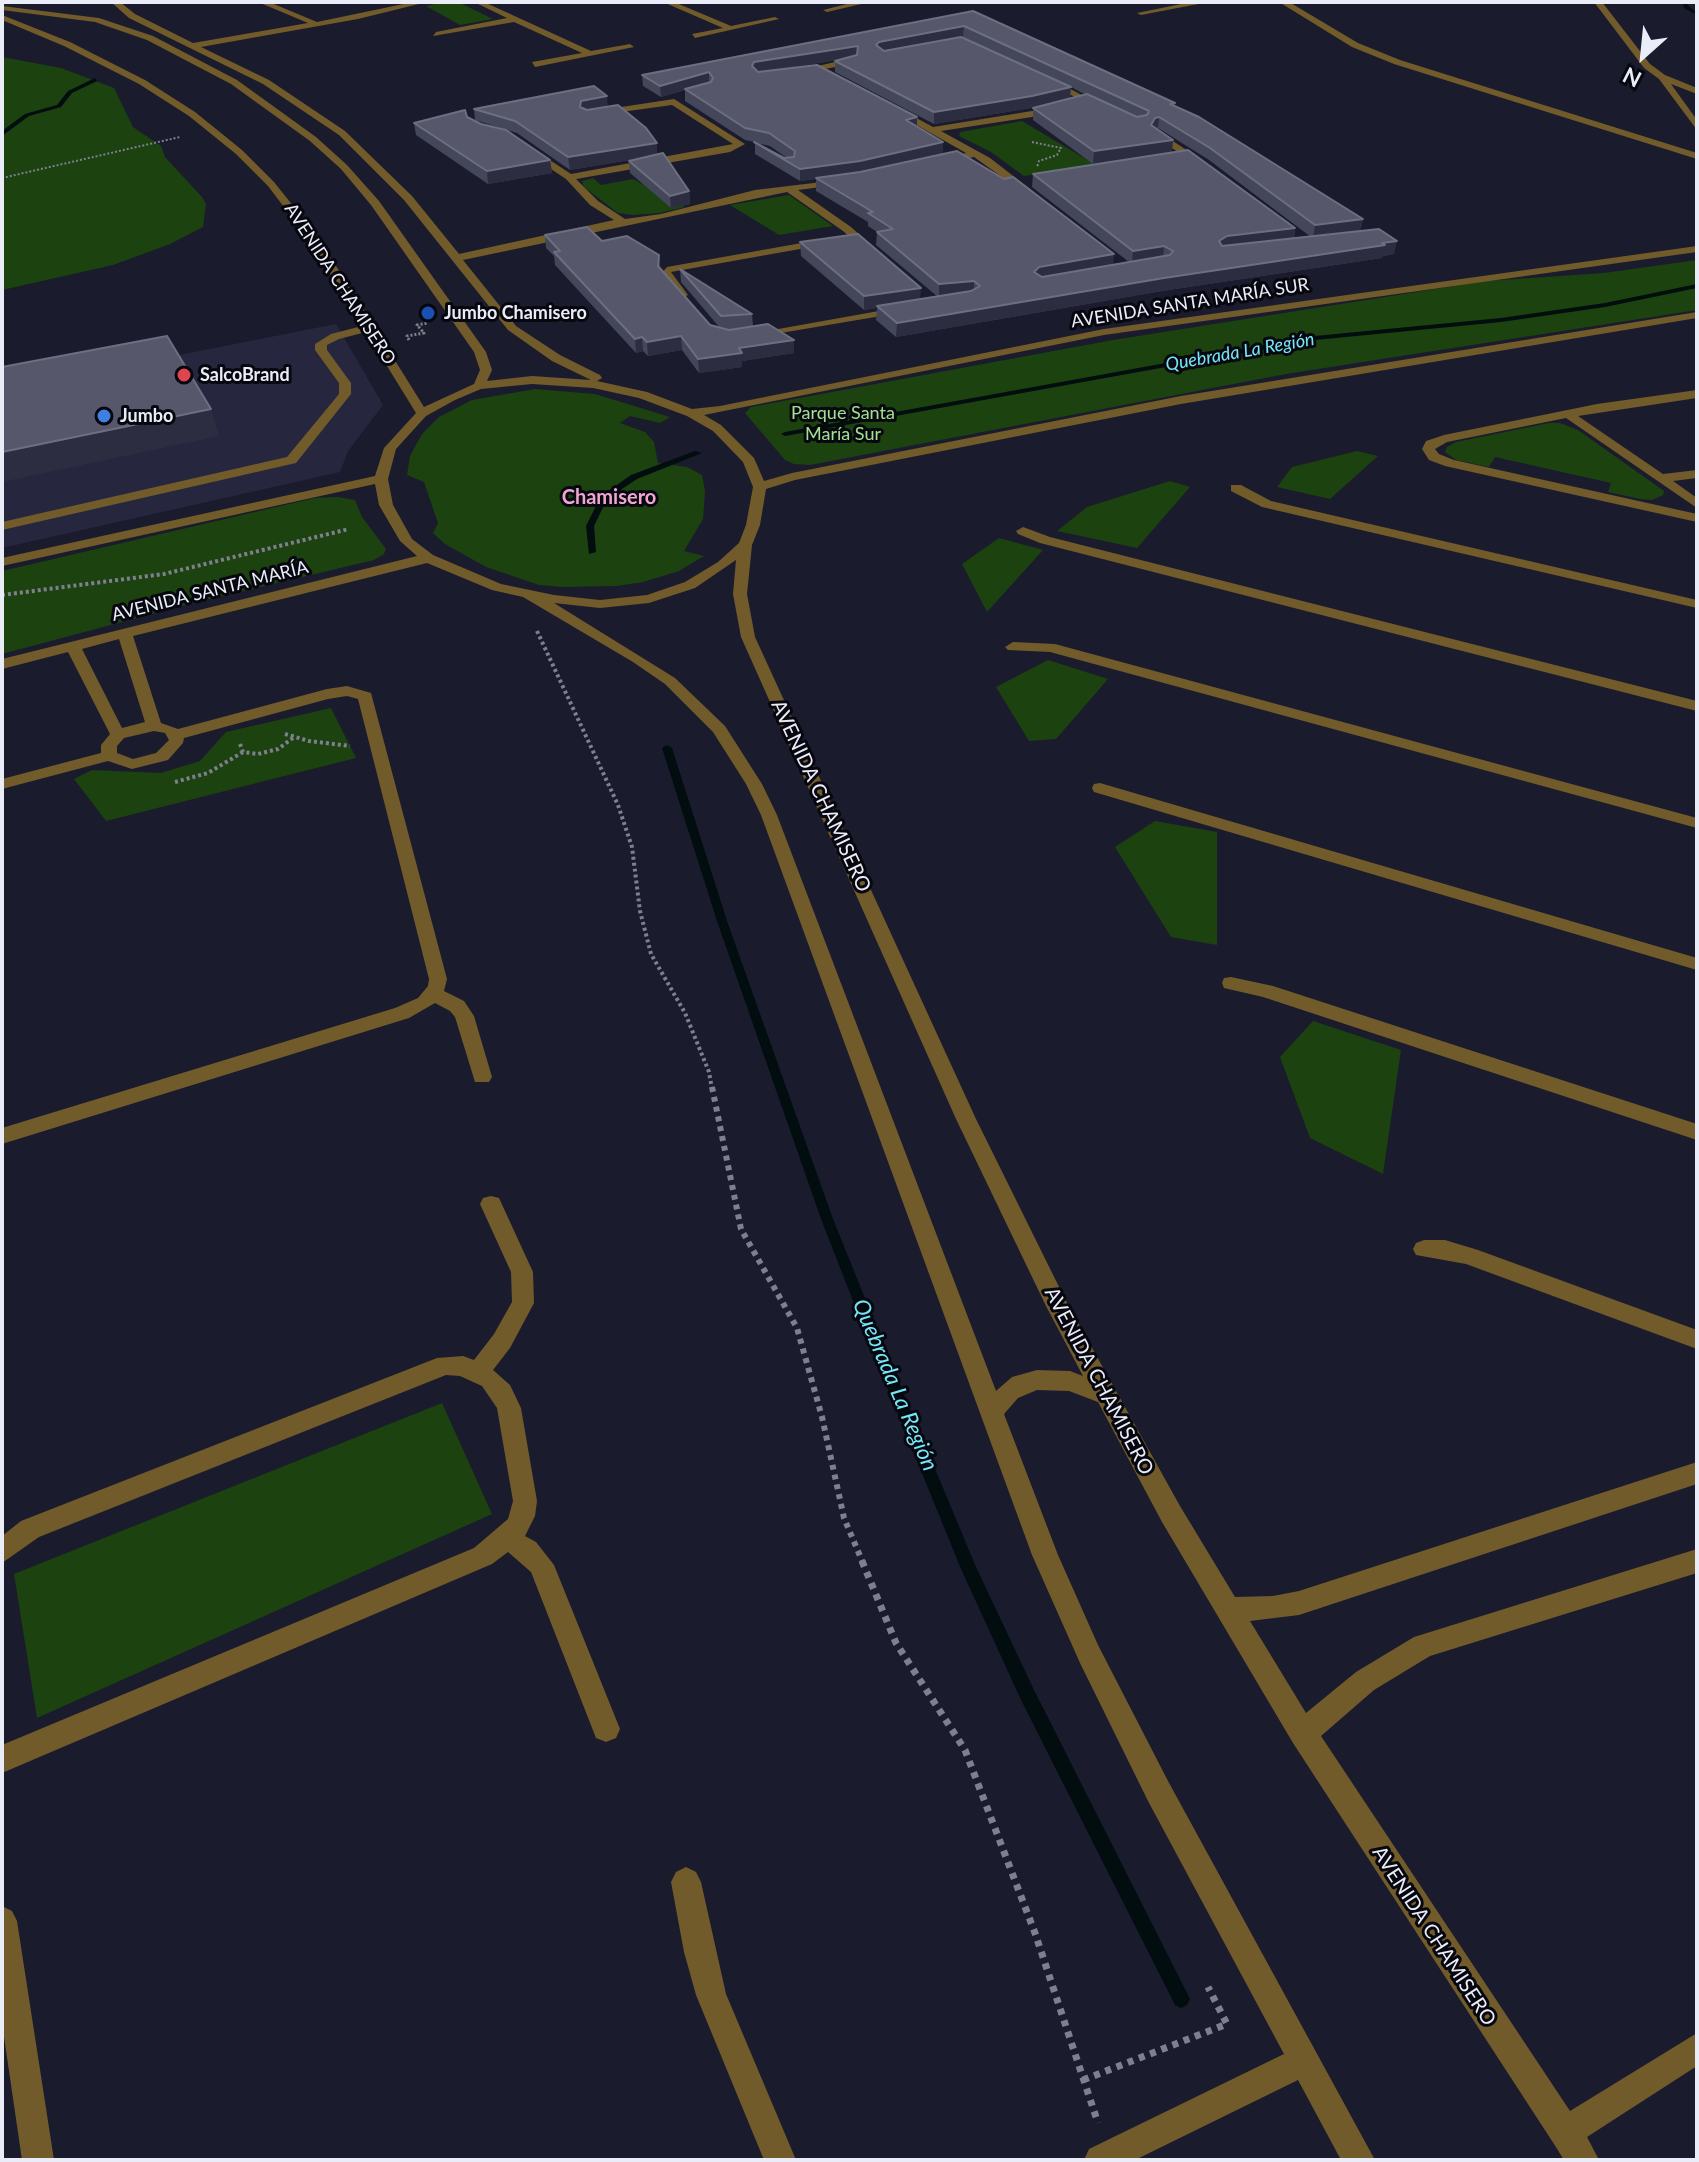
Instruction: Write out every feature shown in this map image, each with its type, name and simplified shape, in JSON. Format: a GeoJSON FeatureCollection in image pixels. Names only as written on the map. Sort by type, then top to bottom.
{"type":"FeatureCollection","features":[{"type":"Feature","properties":{"kind":"street"},"geometry":{"type":"LineString","coordinates":[[2,7],[46,2]]}},
{"type":"Feature","properties":{"kind":"street"},"geometry":{"type":"LineString","coordinates":[[115,2],[132,16],[207,50],[266,82],[342,133],[408,198],[512,328],[561,361],[617,388]]}},
{"type":"Feature","properties":{"kind":"street"},"geometry":{"type":"LineString","coordinates":[[262,2],[312,25]]}},
{"type":"Feature","properties":{"kind":"street"},"geometry":{"type":"LineString","coordinates":[[195,45],[423,2]]}},
{"type":"Feature","properties":{"kind":"street"},"geometry":{"type":"LineString","coordinates":[[478,2],[588,53]]}},
{"type":"Feature","properties":{"kind":"street"},"geometry":{"type":"LineString","coordinates":[[667,2],[728,27]]}},
{"type":"Feature","properties":{"kind":"street"},"geometry":{"type":"LineString","coordinates":[[827,10],[862,2]]}},
{"type":"Feature","properties":{"kind":"street"},"geometry":{"type":"LineString","coordinates":[[1141,13],[1205,2]]}},
{"type":"Feature","properties":{"kind":"street"},"geometry":{"type":"LineString","coordinates":[[1283,2],[1355,45],[1397,62],[1697,156]]}},
{"type":"Feature","properties":{"kind":"street"},"geometry":{"type":"LineString","coordinates":[[1598,2],[1647,66],[1662,77],[1697,91]]}},
{"type":"Feature","properties":{"kind":"street"},"geometry":{"type":"LineString","coordinates":[[2,7],[64,14],[110,24],[163,44],[234,82],[313,139],[344,167],[375,203],[484,360],[486,370],[479,386]]}},
{"type":"Feature","properties":{"kind":"street","name":"AVENIDA CHAMISERO"},"geometry":{"type":"LineString","coordinates":[[2,17],[115,67],[167,97],[214,130],[271,184],[294,211],[422,413]]}},
{"type":"Feature","properties":{"kind":"street"},"geometry":{"type":"LineString","coordinates":[[436,34],[517,19]]}},
{"type":"Feature","properties":{"kind":"street"},"geometry":{"type":"LineString","coordinates":[[695,36],[775,19]]}},
{"type":"Feature","properties":{"kind":"street"},"geometry":{"type":"LineString","coordinates":[[207,50],[312,25]]}},
{"type":"Feature","properties":{"kind":"street"},"geometry":{"type":"LineString","coordinates":[[535,64],[630,47]]}},
{"type":"Feature","properties":{"kind":"street"},"geometry":{"type":"LineString","coordinates":[[792,72],[819,70],[853,61]]}},
{"type":"Feature","properties":{"kind":"street"},"geometry":{"type":"LineString","coordinates":[[819,70],[832,77]]}},
{"type":"Feature","properties":{"kind":"street"},"geometry":{"type":"LineString","coordinates":[[933,130],[1091,101],[1038,76]]}},
{"type":"Feature","properties":{"kind":"street"},"geometry":{"type":"LineString","coordinates":[[1662,77],[1697,127]]}},
{"type":"Feature","properties":{"kind":"street"},"geometry":{"type":"LineString","coordinates":[[588,116],[674,99],[737,140],[738,145]]}},
{"type":"Feature","properties":{"kind":"street"},"geometry":{"type":"LineString","coordinates":[[883,103],[976,153],[1036,199]]}},
{"type":"Feature","properties":{"kind":"street"},"geometry":{"type":"LineString","coordinates":[[1156,134],[1216,174]]}},
{"type":"Feature","properties":{"kind":"street"},"geometry":{"type":"LineString","coordinates":[[523,145],[569,177],[594,203],[622,221]]}},
{"type":"Feature","properties":{"kind":"street"},"geometry":{"type":"LineString","coordinates":[[569,177],[738,145],[753,146]]}},
{"type":"Feature","properties":{"kind":"street"},"geometry":{"type":"LineString","coordinates":[[932,164],[976,153]]}},
{"type":"Feature","properties":{"kind":"street"},"geometry":{"type":"LineString","coordinates":[[1173,157],[1186,156]]}},
{"type":"Feature","properties":{"kind":"street"},"geometry":{"type":"LineString","coordinates":[[1013,181],[1047,175]]}},
{"type":"Feature","properties":{"kind":"street"},"geometry":{"type":"LineString","coordinates":[[456,258],[607,224],[661,217],[755,193],[860,179]]}},
{"type":"Feature","properties":{"kind":"street"},"geometry":{"type":"LineString","coordinates":[[790,189],[879,257]]}},
{"type":"Feature","properties":{"kind":"street"},"geometry":{"type":"LineString","coordinates":[[447,249],[537,232],[607,224]]}},
{"type":"Feature","properties":{"kind":"street"},"geometry":{"type":"LineString","coordinates":[[696,311],[665,275],[667,270],[762,251],[856,238]]}},
{"type":"Feature","properties":{"kind":"street","name":"AVENIDA SANTA MARÍA SUR"},"geometry":{"type":"LineString","coordinates":[[691,413],[720,410],[1104,332],[1697,249]]}},
{"type":"Feature","properties":{"kind":"street"},"geometry":{"type":"LineString","coordinates":[[735,338],[919,307]]}},
{"type":"Feature","properties":{"kind":"street"},"geometry":{"type":"LineString","coordinates":[[745,545],[709,575],[649,599],[600,604],[529,595],[468,577],[428,558],[407,541],[396,525],[386,505],[381,479],[390,448],[422,413],[479,386],[548,380],[617,388],[666,402],[691,413],[734,443],[749,461],[760,487],[792,477],[1196,398],[1697,315]]}},
{"type":"Feature","properties":{"kind":"street"},"geometry":{"type":"LineString","coordinates":[[2,562],[202,499],[291,460],[330,415],[346,388],[321,350],[321,344],[335,336],[369,328]]}},
{"type":"Feature","properties":{"kind":"street"},"geometry":{"type":"LineString","coordinates":[[1697,394],[1568,414],[1444,439],[1431,444],[1428,449],[1434,457],[1450,463],[1697,518]]}},
{"type":"Feature","properties":{"kind":"street"},"geometry":{"type":"LineString","coordinates":[[1568,414],[1664,478],[1697,504]]}},
{"type":"Feature","properties":{"kind":"street"},"geometry":{"type":"LineString","coordinates":[[1664,478],[1697,474]]}},
{"type":"Feature","properties":{"kind":"street"},"geometry":{"type":"LineString","coordinates":[[2,526],[381,479]]}},
{"type":"Feature","properties":{"kind":"street","name":"AVENIDA CHAMISERO"},"geometry":{"type":"LineString","coordinates":[[760,487],[753,525],[745,545],[740,594],[751,645],[819,789],[966,1119],[1057,1306],[1171,1514],[1303,1733],[1583,2160]]}},
{"type":"Feature","properties":{"kind":"street"},"geometry":{"type":"LineString","coordinates":[[1236,488],[1267,504],[1697,604]]}},
{"type":"Feature","properties":{"kind":"street"},"geometry":{"type":"LineString","coordinates":[[1023,531],[1060,544],[1697,706]]}},
{"type":"Feature","properties":{"kind":"street","name":"AVENIDA SANTA MARÍA"},"geometry":{"type":"LineString","coordinates":[[2,664],[428,558]]}},
{"type":"Feature","properties":{"kind":"street"},"geometry":{"type":"LineString","coordinates":[[529,595],[670,681],[699,706],[737,753],[769,815],[1045,1555],[1089,1654],[1158,1791],[1359,2160]]}},
{"type":"Feature","properties":{"kind":"street"},"geometry":{"type":"LineString","coordinates":[[125,633],[154,726]]}},
{"type":"Feature","properties":{"kind":"street"},"geometry":{"type":"LineString","coordinates":[[73,646],[118,735]]}},
{"type":"Feature","properties":{"kind":"street"},"geometry":{"type":"LineString","coordinates":[[1013,647],[1050,647],[1697,823]]}},
{"type":"Feature","properties":{"kind":"street"},"geometry":{"type":"LineString","coordinates":[[2,1136],[402,1013],[425,1003],[433,994],[438,979],[368,700],[354,691],[327,694],[175,735]]}},
{"type":"Feature","properties":{"kind":"street"},"geometry":{"type":"LineString","coordinates":[[2,784],[109,756],[132,764],[153,761],[175,746],[175,735],[171,730],[154,726],[135,728],[118,735],[109,745],[109,756]]}},
{"type":"Feature","properties":{"kind":"street"},"geometry":{"type":"LineString","coordinates":[[1100,788],[1697,964]]}},
{"type":"Feature","properties":{"kind":"street"},"geometry":{"type":"LineString","coordinates":[[1231,983],[1266,991],[1697,1132]]}},
{"type":"Feature","properties":{"kind":"street"},"geometry":{"type":"LineString","coordinates":[[433,994],[457,1006],[464,1016],[482,1077]]}},
{"type":"Feature","properties":{"kind":"street"},"geometry":{"type":"LineString","coordinates":[[478,1372],[502,1341],[523,1303],[522,1272],[491,1204]]}},
{"type":"Feature","properties":{"kind":"street"},"geometry":{"type":"LineString","coordinates":[[1424,1249],[1445,1249],[1470,1256],[1697,1340]]}},
{"type":"Feature","properties":{"kind":"street"},"geometry":{"type":"LineString","coordinates":[[2,1551],[30,1529],[430,1369],[445,1365],[478,1372],[502,1392],[509,1408],[525,1501],[523,1516],[507,1539],[473,1560],[2,1759]]}},
{"type":"Feature","properties":{"kind":"street"},"geometry":{"type":"LineString","coordinates":[[993,1411],[1010,1391],[1020,1384],[1037,1380],[1070,1381],[1105,1395]]}},
{"type":"Feature","properties":{"kind":"street"},"geometry":{"type":"LineString","coordinates":[[1229,1609],[1273,1608],[1299,1603],[1697,1473]]}},
{"type":"Feature","properties":{"kind":"street"},"geometry":{"type":"LineString","coordinates":[[507,1539],[527,1550],[541,1565],[606,1729]]}},
{"type":"Feature","properties":{"kind":"street"},"geometry":{"type":"LineString","coordinates":[[1303,1733],[1365,1681],[1423,1646],[1697,1561]]}},
{"type":"Feature","properties":{"kind":"street"},"geometry":{"type":"LineString","coordinates":[[686,1882],[699,1952],[711,1995],[780,2160]]}},
{"type":"Feature","properties":{"kind":"street"},"geometry":{"type":"LineString","coordinates":[[2,1921],[38,2160]]}},
{"type":"Feature","properties":{"kind":"street"},"geometry":{"type":"LineString","coordinates":[[1565,2133],[1697,2048]]}},
{"type":"Feature","properties":{"kind":"street"},"geometry":{"type":"LineString","coordinates":[[1105,2158],[1305,2060]]}},
{"type":"Feature","properties":{"kind":"path"},"geometry":{"type":"LineString","coordinates":[[2,178],[182,137]]}},
{"type":"Feature","properties":{"kind":"path"},"geometry":{"type":"LineString","coordinates":[[1025,141],[1061,148],[1057,155],[1036,164],[1047,175]]}},
{"type":"Feature","properties":{"kind":"path"},"geometry":{"type":"LineString","coordinates":[[413,347],[407,336],[424,333],[417,325],[455,318]]}},
{"type":"Feature","properties":{"kind":"path"},"geometry":{"type":"LineString","coordinates":[[2,595],[164,574],[349,529]]}},
{"type":"Feature","properties":{"kind":"path"},"geometry":{"type":"LineString","coordinates":[[534,626],[618,805],[632,847],[640,911],[651,954],[685,1013],[709,1072],[741,1229],[797,1328],[822,1417],[844,1518],[896,1643],[965,1750],[1035,1933],[1105,2158]]}},
{"type":"Feature","properties":{"kind":"path"},"geometry":{"type":"LineString","coordinates":[[281,732],[293,738],[379,749]]}},
{"type":"Feature","properties":{"kind":"path"},"geometry":{"type":"LineString","coordinates":[[240,744],[243,752],[258,754],[278,749],[293,738]]}},
{"type":"Feature","properties":{"kind":"path"},"geometry":{"type":"LineString","coordinates":[[1083,2080],[1227,2024],[1208,1987]]}},
{"type":"Feature","properties":{"kind":"shaded area"},"geometry":{"type":"Polygon","coordinates":[[[336,324],[383,405],[348,451],[340,472],[2,548],[2,390],[336,324]]]}},
{"type":"Feature","properties":{"kind":"green space"},"geometry":{"type":"Polygon","coordinates":[[[458,2],[493,19],[460,25],[426,6],[458,2]]]}},
{"type":"Feature","properties":{"kind":"green space"},"geometry":{"type":"Polygon","coordinates":[[[2,57],[61,68],[114,88],[133,127],[161,146],[165,157],[202,197],[206,204],[203,227],[170,244],[113,265],[2,290],[2,57]]]}},
{"type":"Feature","properties":{"kind":"green space"},"geometry":{"type":"Polygon","coordinates":[[[1022,121],[1096,165],[1024,176],[991,152],[959,136],[960,132],[1022,121]]]}},
{"type":"Feature","properties":{"kind":"green space"},"geometry":{"type":"Polygon","coordinates":[[[593,178],[601,185],[633,179],[685,207],[660,213],[618,213],[584,187],[582,181],[593,178]]]}},
{"type":"Feature","properties":{"kind":"green space"},"geometry":{"type":"Polygon","coordinates":[[[789,195],[833,226],[779,235],[730,205],[789,195]]]}},
{"type":"Feature","properties":{"kind":"green space","name":"Parque Santa María Sur"},"geometry":{"type":"Polygon","coordinates":[[[1697,260],[1697,310],[1286,374],[810,465],[785,460],[745,413],[751,407],[1113,340],[1486,281],[1604,273],[1697,260]]]}},
{"type":"Feature","properties":{"kind":"green space"},"geometry":{"type":"Polygon","coordinates":[[[535,389],[595,394],[670,417],[660,423],[630,416],[620,423],[645,432],[654,442],[658,463],[687,467],[702,475],[705,491],[703,519],[684,551],[704,556],[679,571],[643,582],[617,586],[539,585],[486,567],[445,544],[433,533],[438,523],[424,482],[407,475],[410,456],[422,434],[439,417],[472,400],[535,389]]]}},
{"type":"Feature","properties":{"kind":"green space"},"geometry":{"type":"Polygon","coordinates":[[[1560,423],[1578,430],[1664,491],[1663,495],[1652,500],[1640,499],[1608,492],[1611,483],[1495,457],[1489,467],[1456,460],[1445,452],[1456,442],[1560,423]]]}},
{"type":"Feature","properties":{"kind":"green space"},"geometry":{"type":"Polygon","coordinates":[[[1357,451],[1378,456],[1330,499],[1277,487],[1292,467],[1357,451]]]}},
{"type":"Feature","properties":{"kind":"green space"},"geometry":{"type":"Polygon","coordinates":[[[1170,481],[1190,487],[1137,548],[1057,531],[1087,507],[1170,481]]]}},
{"type":"Feature","properties":{"kind":"green space"},"geometry":{"type":"Polygon","coordinates":[[[315,498],[355,500],[362,517],[386,549],[384,554],[374,560],[193,603],[2,654],[2,571],[315,498]]]}},
{"type":"Feature","properties":{"kind":"green space"},"geometry":{"type":"Polygon","coordinates":[[[999,538],[1043,550],[987,612],[962,564],[999,538]]]}},
{"type":"Feature","properties":{"kind":"green space"},"geometry":{"type":"Polygon","coordinates":[[[1048,660],[1108,679],[1056,739],[1029,741],[996,687],[1048,660]]]}},
{"type":"Feature","properties":{"kind":"green space"},"geometry":{"type":"Polygon","coordinates":[[[331,708],[356,758],[106,821],[74,779],[92,770],[161,773],[200,761],[226,732],[331,708]]]}},
{"type":"Feature","properties":{"kind":"green space"},"geometry":{"type":"Polygon","coordinates":[[[1155,821],[1217,832],[1217,945],[1171,937],[1115,847],[1155,821]]]}},
{"type":"Feature","properties":{"kind":"green space"},"geometry":{"type":"Polygon","coordinates":[[[1313,1021],[1401,1050],[1383,1174],[1310,1138],[1280,1057],[1313,1021]]]}},
{"type":"Feature","properties":{"kind":"green space"},"geometry":{"type":"Polygon","coordinates":[[[442,1403],[492,1514],[37,1718],[14,1574],[442,1403]]]}},
{"type":"Feature","properties":{"kind":"building"},"geometry":{"type":"Polygon","coordinates":[[[973,11],[1175,103],[1170,104],[1199,117],[1363,219],[1315,225],[1210,148],[1159,117],[1151,125],[1173,140],[1094,151],[1033,108],[1087,94],[1137,117],[1147,115],[1149,111],[964,26],[876,45],[884,51],[961,37],[1071,87],[934,112],[835,61],[857,55],[858,46],[754,62],[752,66],[758,72],[817,65],[917,117],[906,120],[943,142],[860,161],[800,169],[754,142],[784,158],[794,157],[795,151],[769,133],[745,128],[685,89],[711,82],[713,78],[709,72],[660,86],[642,75],[973,11]]]}},
{"type":"Feature","properties":{"kind":"building"},"geometry":{"type":"Polygon","coordinates":[[[594,86],[607,96],[581,101],[580,107],[587,110],[618,105],[646,128],[657,143],[568,157],[515,121],[474,109],[594,86]]]}},
{"type":"Feature","properties":{"kind":"building"},"geometry":{"type":"Polygon","coordinates":[[[465,110],[467,117],[506,130],[550,160],[487,171],[414,123],[465,110]]]}},
{"type":"Feature","properties":{"kind":"building"},"geometry":{"type":"Polygon","coordinates":[[[1188,150],[1295,228],[1227,236],[1219,241],[1222,246],[1379,229],[1397,241],[897,323],[877,306],[971,291],[980,286],[974,281],[939,284],[877,232],[893,229],[868,213],[873,212],[816,178],[957,151],[1004,179],[1013,177],[1114,254],[1039,267],[1034,272],[1042,277],[1170,255],[1173,251],[1164,246],[1133,251],[1033,174],[1188,150]]]}},
{"type":"Feature","properties":{"kind":"building"},"geometry":{"type":"Polygon","coordinates":[[[663,153],[689,191],[670,196],[629,161],[663,153]]]}},
{"type":"Feature","properties":{"kind":"building"},"geometry":{"type":"Polygon","coordinates":[[[587,227],[602,241],[627,236],[659,255],[658,266],[710,325],[729,330],[768,324],[794,340],[739,348],[742,353],[698,359],[681,336],[647,342],[642,337],[635,339],[554,252],[560,251],[545,235],[587,227]]]}},
{"type":"Feature","properties":{"kind":"building"},"geometry":{"type":"Polygon","coordinates":[[[858,234],[921,288],[864,296],[800,242],[858,234]]]}},
{"type":"Feature","properties":{"kind":"building"},"geometry":{"type":"Polygon","coordinates":[[[680,269],[752,314],[721,316],[680,269]]]}},
{"type":"Feature","properties":{"kind":"building","name":"Jumbo"},"geometry":{"type":"Polygon","coordinates":[[[167,336],[211,409],[2,452],[2,367],[167,336]]]}},
{"type":"Feature","properties":{"kind":"waterway","name":"Quebrada La Región"},"geometry":{"type":"LineString","coordinates":[[1685,2],[1686,7],[1697,14]]}},
{"type":"Feature","properties":{"kind":"waterway"},"geometry":{"type":"LineString","coordinates":[[2,134],[27,115],[59,106],[70,92],[95,80]]}},
{"type":"Feature","properties":{"kind":"waterway","name":"Quebrada La Región"},"geometry":{"type":"LineString","coordinates":[[785,434],[1315,338],[1501,320],[1605,305],[1697,286]]}},
{"type":"Feature","properties":{"kind":"waterway","name":"Quebrada La Región"},"geometry":{"type":"LineString","coordinates":[[592,552],[590,526],[604,498],[634,477],[698,453]]}},
{"type":"Feature","properties":{"kind":"waterway","name":"Quebrada La Región"},"geometry":{"type":"LineString","coordinates":[[667,748],[722,921],[827,1219],[889,1375],[969,1569],[1028,1696],[1181,1999]]}},
{"type":"Feature","properties":{"kind":"place","name":"Jumbo Chamisero"},"geometry":{"type":"Point","coordinates":[428,313]}},
{"type":"Feature","properties":{"kind":"place","name":"SalcoBrand"},"geometry":{"type":"Point","coordinates":[184,375]}},
{"type":"Feature","properties":{"kind":"place","name":"Jumbo"},"geometry":{"type":"Point","coordinates":[104,416]}},
{"type":"Feature","properties":{"kind":"district","name":"Chamisero"},"geometry":{"type":"Point","coordinates":[609,498]}}]}
